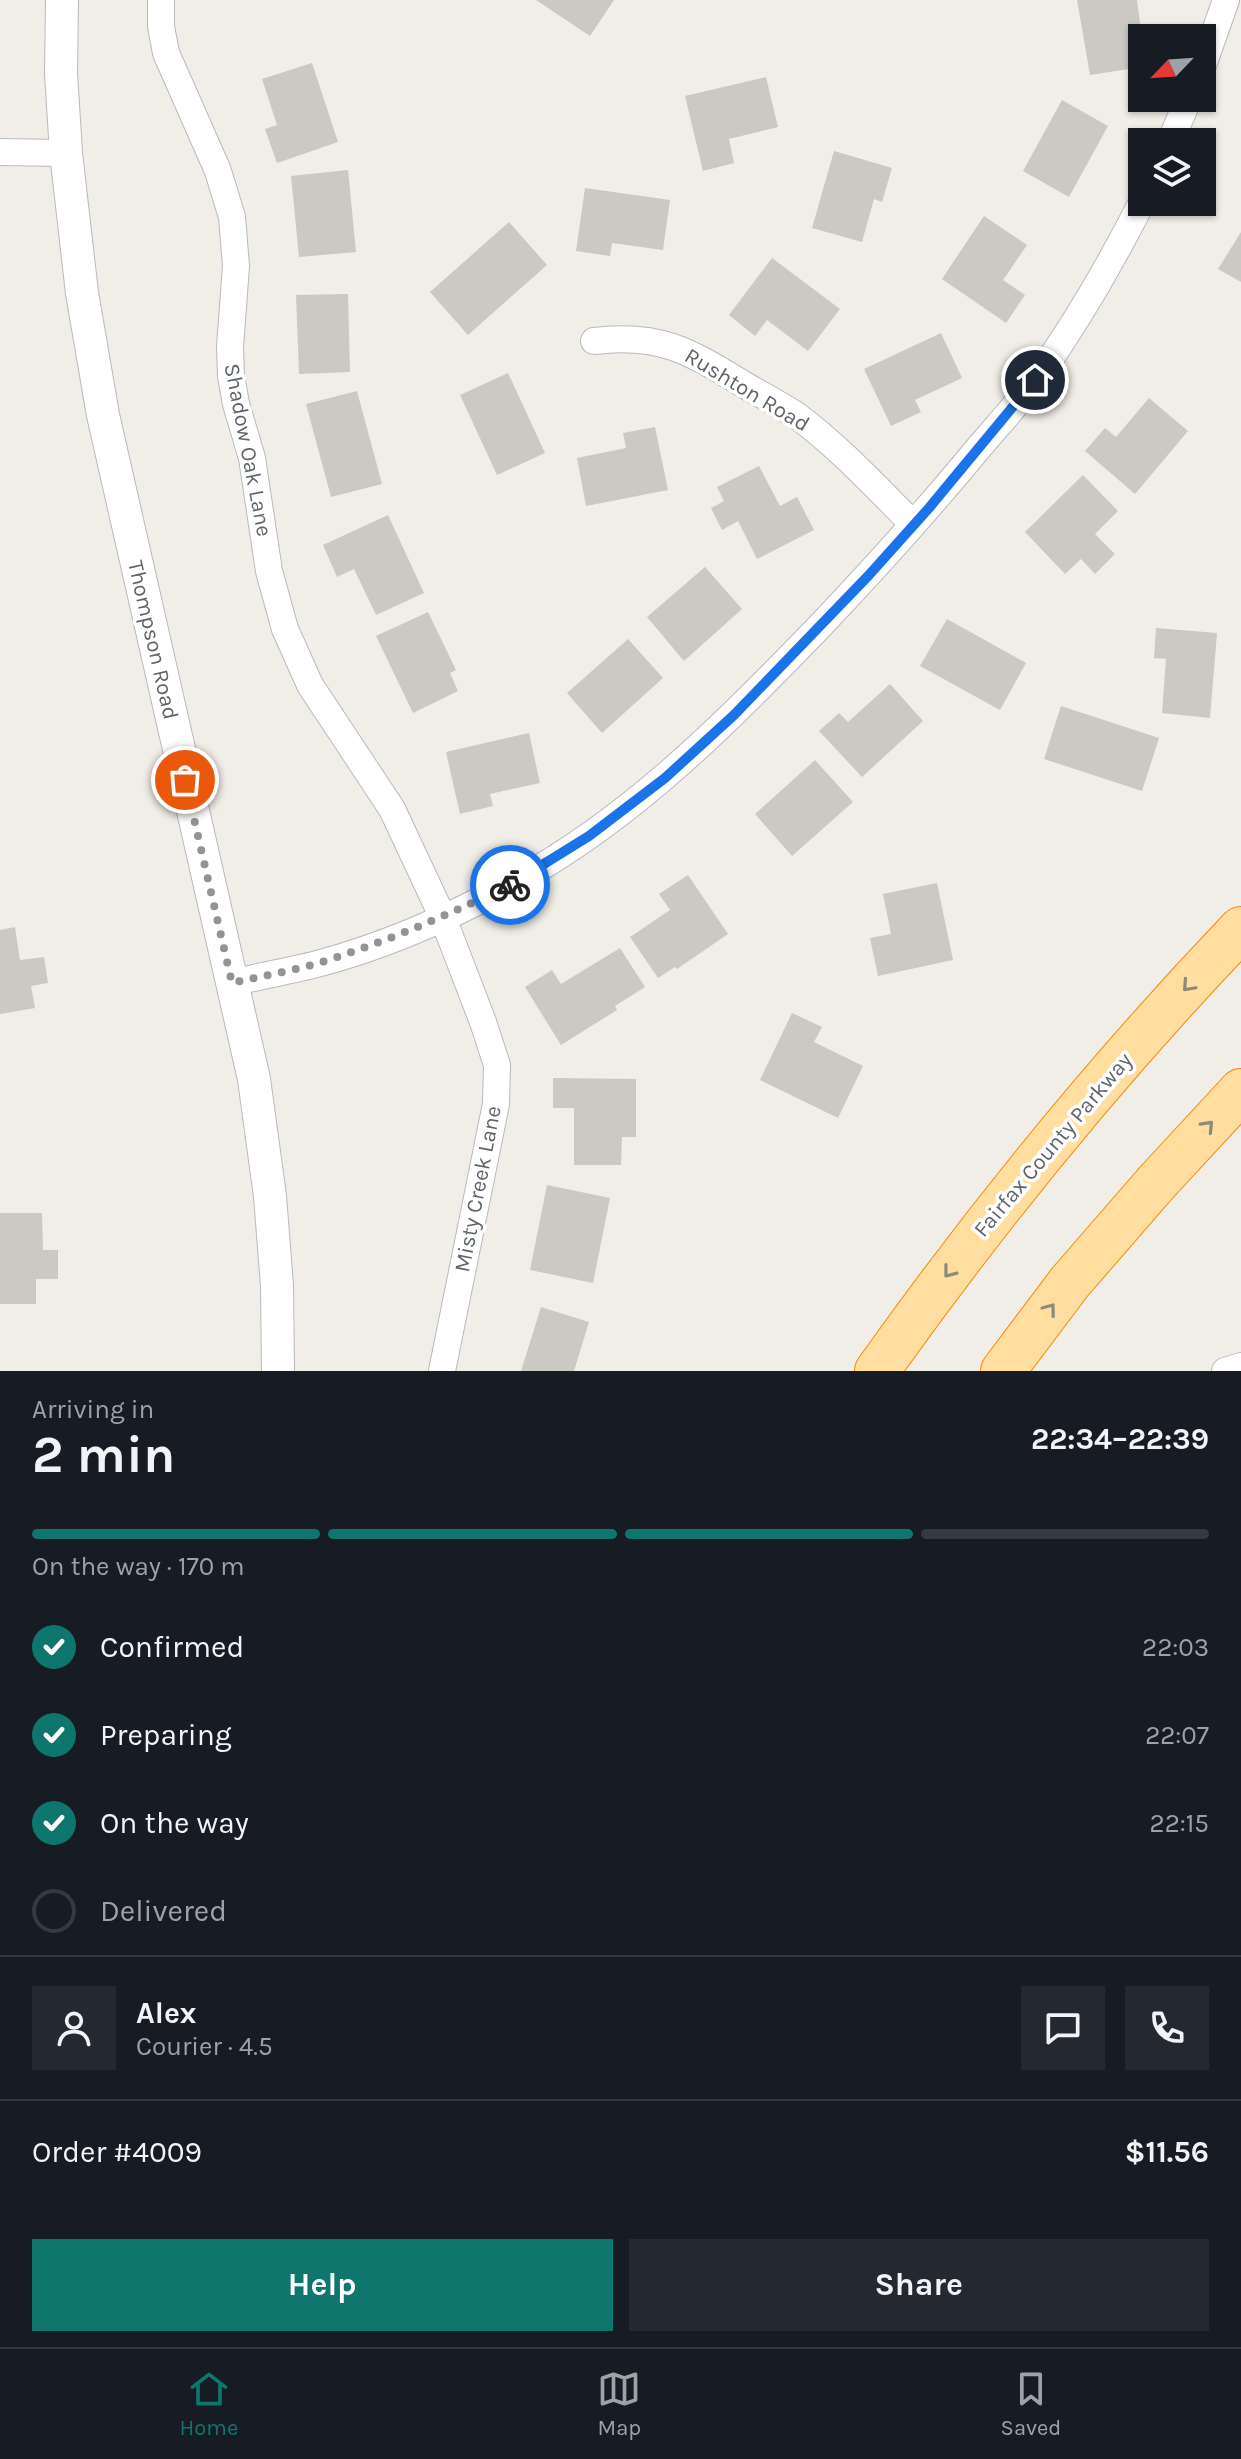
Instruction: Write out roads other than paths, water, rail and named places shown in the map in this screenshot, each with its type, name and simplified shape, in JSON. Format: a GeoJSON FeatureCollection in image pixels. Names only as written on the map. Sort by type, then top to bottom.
{"type":"FeatureCollection","features":[{"type":"Feature","properties":{"kind":"highway","name":"Fairfax County Parkway"},"geometry":{"type":"LineString","coordinates":[[877,1371],[933,1292],[1064,1124],[1241,929]]}},
{"type":"Feature","properties":{"kind":"highway"},"geometry":{"type":"LineString","coordinates":[[1003,1371],[1070,1282],[1241,1091]]}},
{"type":"Feature","properties":{"kind":"street","name":"Thompson Road"},"geometry":{"type":"LineString","coordinates":[[62,0],[61,73],[66,153],[82,293],[103,415],[254,1079],[270,1196],[277,1286],[278,1371]]}},
{"type":"Feature","properties":{"kind":"street","name":"Shadow Oak Lane"},"geometry":{"type":"LineString","coordinates":[[161,0],[161,26],[166,53],[218,171],[232,217],[236,266],[231,376],[252,458],[269,571],[285,629],[310,685],[392,809],[443,918]]}},
{"type":"Feature","properties":{"kind":"street"},"geometry":{"type":"LineString","coordinates":[[1216,28],[1226,0]]}},
{"type":"Feature","properties":{"kind":"street"},"geometry":{"type":"LineString","coordinates":[[0,152],[66,153]]}},
{"type":"Feature","properties":{"kind":"street"},"geometry":{"type":"LineString","coordinates":[[232,983],[319,963],[390,940],[443,918],[518,881],[589,836],[665,778],[734,715],[929,508],[1035,380],[1076,319],[1135,216]]}},
{"type":"Feature","properties":{"kind":"street","name":"Rushton Road"},"geometry":{"type":"LineString","coordinates":[[594,341],[615,338],[648,340],[690,352],[794,414],[834,446],[913,524]]}},
{"type":"Feature","properties":{"kind":"street","name":"Misty Creek Lane"},"geometry":{"type":"LineString","coordinates":[[442,1371],[496,1104],[497,1078],[497,1065],[483,1022],[443,918]]}},
{"type":"Feature","properties":{"kind":"street"},"geometry":{"type":"LineString","coordinates":[[1225,1371],[1241,1366]]}}]}
